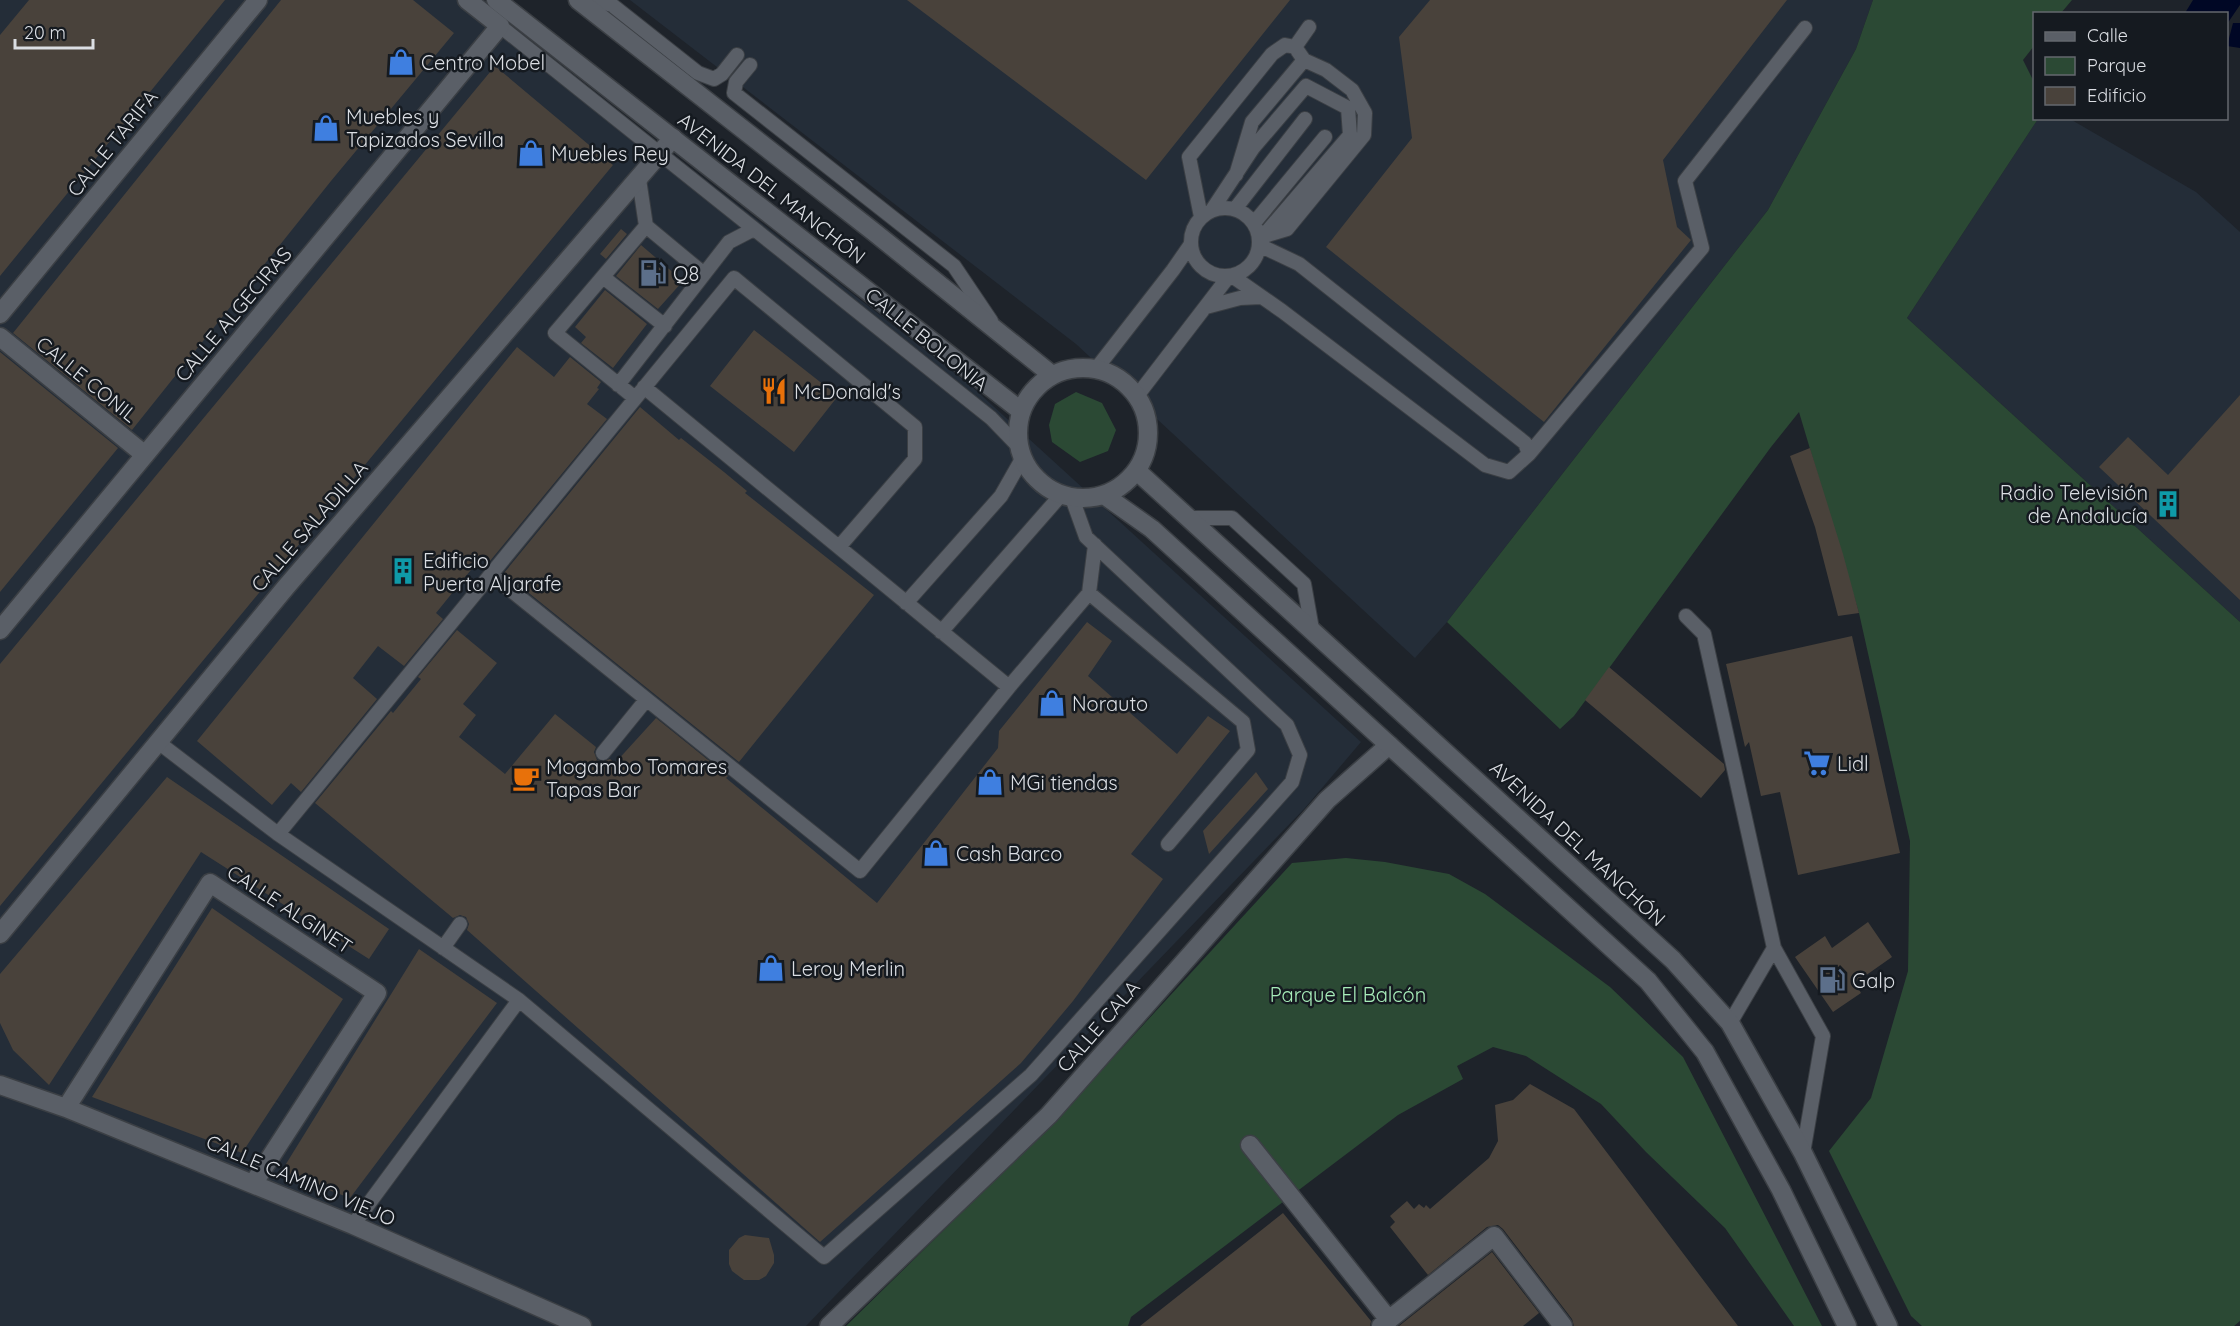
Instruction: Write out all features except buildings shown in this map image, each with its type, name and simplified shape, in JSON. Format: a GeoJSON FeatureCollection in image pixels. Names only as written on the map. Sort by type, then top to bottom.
{"type":"FeatureCollection","features":[{"type":"Feature","properties":{"kind":"street","name":"CALLE TARIFA"},"geometry":{"type":"LineString","coordinates":[[0,314],[258,0]]}},
{"type":"Feature","properties":{"kind":"street","name":"CALLE BOLONIA"},"geometry":{"type":"LineString","coordinates":[[467,0],[500,26]]}},
{"type":"Feature","properties":{"kind":"street","name":"AVENIDA DEL MANCHÓN"},"geometry":{"type":"LineString","coordinates":[[496,0],[1021,411]]}},
{"type":"Feature","properties":{"kind":"street","name":"AVENIDA DEL MANCHÓN"},"geometry":{"type":"LineString","coordinates":[[578,0],[1052,375]]}},
{"type":"Feature","properties":{"kind":"street","name":"CALLE ALGECIRAS"},"geometry":{"type":"LineString","coordinates":[[0,630],[500,26]]}},
{"type":"Feature","properties":{"kind":"street","name":"CALLE SALADILLA"},"geometry":{"type":"LineString","coordinates":[[0,934],[286,587],[673,138]]}},
{"type":"Feature","properties":{"kind":"street","name":"CALLE CONIL"},"geometry":{"type":"LineString","coordinates":[[0,337],[145,455]]}},
{"type":"Feature","properties":{"kind":"street"},"geometry":{"type":"LineString","coordinates":[[1074,369],[1096,369],[1125,384],[1137,396],[1145,414],[1148,434],[1145,453],[1137,471],[1122,486],[1104,495],[1088,499],[1067,497],[1038,481],[1021,453],[1017,429],[1021,411],[1028,396],[1052,375],[1074,369]]}},
{"type":"Feature","properties":{"kind":"street","name":"AVENIDA DEL MANCHÓN"},"geometry":{"type":"LineString","coordinates":[[1137,471],[1673,960],[1730,1023],[1803,1153],[1888,1326]]}},
{"type":"Feature","properties":{"kind":"street"},"geometry":{"type":"LineString","coordinates":[[1104,495],[1152,529],[1648,981],[1705,1052],[1781,1190],[1846,1326]]}},
{"type":"Feature","properties":{"kind":"street","name":"CALLE CALA"},"geometry":{"type":"LineString","coordinates":[[830,1326],[1049,1115],[1327,800],[1389,746]]}},
{"type":"Feature","properties":{"kind":"street","name":"CALLE ALGINET"},"geometry":{"type":"LineString","coordinates":[[66,1107],[210,883],[378,993],[253,1184]]}},
{"type":"Feature","properties":{"kind":"street","name":"CALLE CAMINO VIEJO"},"geometry":{"type":"LineString","coordinates":[[0,1085],[66,1107],[253,1184],[582,1326]]}},
{"type":"Feature","properties":{"kind":"street"},"geometry":{"type":"LineString","coordinates":[[1250,1145],[1385,1323],[1494,1236],[1563,1326]]}},
{"type":"Feature","properties":{"kind":"lane"},"geometry":{"type":"LineString","coordinates":[[594,0],[612,5],[698,73],[714,79],[722,74],[737,55]]}},
{"type":"Feature","properties":{"kind":"lane","name":"CALLE BOLONIA"},"geometry":{"type":"LineString","coordinates":[[500,26],[991,418],[1021,453]]}},
{"type":"Feature","properties":{"kind":"lane"},"geometry":{"type":"LineString","coordinates":[[1295,47],[1310,27]]}},
{"type":"Feature","properties":{"kind":"lane"},"geometry":{"type":"LineString","coordinates":[[1230,276],[1485,465],[1509,472],[1529,454],[1702,248],[1685,181],[1805,28]]}},
{"type":"Feature","properties":{"kind":"lane"},"geometry":{"type":"LineString","coordinates":[[1206,214],[1189,157],[1272,54],[1285,45],[1295,47],[1304,60],[1326,70],[1352,90],[1365,113],[1364,135],[1287,228],[1261,240]]}},
{"type":"Feature","properties":{"kind":"lane"},"geometry":{"type":"LineString","coordinates":[[1236,175],[1252,122],[1304,60]]}},
{"type":"Feature","properties":{"kind":"lane"},"geometry":{"type":"LineString","coordinates":[[750,64],[736,82],[734,93],[954,266],[997,330]]}},
{"type":"Feature","properties":{"kind":"lane"},"geometry":{"type":"LineString","coordinates":[[1306,86],[1348,108],[1350,135],[1261,240],[1253,262],[1248,268],[1230,276],[1218,276],[1207,272],[1193,255],[1191,244],[1193,229],[1236,175],[1253,148],[1306,86]]}},
{"type":"Feature","properties":{"kind":"lane"},"geometry":{"type":"LineString","coordinates":[[1236,209],[1305,119]]}},
{"type":"Feature","properties":{"kind":"lane"},"geometry":{"type":"LineString","coordinates":[[1254,223],[1325,137]]}},
{"type":"Feature","properties":{"kind":"lane"},"geometry":{"type":"LineString","coordinates":[[639,179],[646,226],[704,274]]}},
{"type":"Feature","properties":{"kind":"lane"},"geometry":{"type":"LineString","coordinates":[[1206,214],[1220,208],[1236,209],[1246,214],[1254,223],[1261,240],[1299,264],[1525,443],[1529,454]]}},
{"type":"Feature","properties":{"kind":"lane"},"geometry":{"type":"LineString","coordinates":[[646,226],[555,333],[618,385],[639,393],[839,547],[1009,687]]}},
{"type":"Feature","properties":{"kind":"lane"},"geometry":{"type":"LineString","coordinates":[[618,385],[729,242],[754,229]]}},
{"type":"Feature","properties":{"kind":"lane"},"geometry":{"type":"LineString","coordinates":[[1096,369],[1191,244]]}},
{"type":"Feature","properties":{"kind":"lane"},"geometry":{"type":"LineString","coordinates":[[714,261],[915,427],[915,459],[839,547]]}},
{"type":"Feature","properties":{"kind":"lane"},"geometry":{"type":"LineString","coordinates":[[1137,396],[1230,276]]}},
{"type":"Feature","properties":{"kind":"lane"},"geometry":{"type":"LineString","coordinates":[[603,277],[666,326]]}},
{"type":"Feature","properties":{"kind":"lane"},"geometry":{"type":"LineString","coordinates":[[278,834],[734,278]]}},
{"type":"Feature","properties":{"kind":"lane"},"geometry":{"type":"LineString","coordinates":[[1206,307],[1240,298],[1261,297]]}},
{"type":"Feature","properties":{"kind":"lane"},"geometry":{"type":"LineString","coordinates":[[906,603],[1001,496],[1021,453]]}},
{"type":"Feature","properties":{"kind":"lane"},"geometry":{"type":"LineString","coordinates":[[941,632],[1067,497],[1086,537],[1253,712]]}},
{"type":"Feature","properties":{"kind":"lane"},"geometry":{"type":"LineString","coordinates":[[1190,518],[1232,518],[1304,584],[1312,629]]}},
{"type":"Feature","properties":{"kind":"lane"},"geometry":{"type":"LineString","coordinates":[[492,575],[861,871],[1009,687],[1089,593],[1095,545]]}},
{"type":"Feature","properties":{"kind":"lane"},"geometry":{"type":"LineString","coordinates":[[158,742],[278,834],[519,1000],[824,1257],[1031,1076],[1292,782],[1300,755],[1287,725],[1253,712],[1089,593]]}},
{"type":"Feature","properties":{"kind":"lane"},"geometry":{"type":"LineString","coordinates":[[1686,616],[1704,634],[1774,948],[1823,1036],[1803,1153]]}},
{"type":"Feature","properties":{"kind":"lane"},"geometry":{"type":"LineString","coordinates":[[603,753],[646,699]]}},
{"type":"Feature","properties":{"kind":"lane"},"geometry":{"type":"LineString","coordinates":[[1168,844],[1248,750],[1253,712]]}},
{"type":"Feature","properties":{"kind":"lane"},"geometry":{"type":"LineString","coordinates":[[443,948],[460,924]]}},
{"type":"Feature","properties":{"kind":"lane"},"geometry":{"type":"LineString","coordinates":[[1730,1023],[1774,948]]}},
{"type":"Feature","properties":{"kind":"lane"},"geometry":{"type":"LineString","coordinates":[[353,1226],[519,1000]]}},
{"type":"Feature","properties":{"kind":"shaded area"},"geometry":{"type":"Polygon","coordinates":[[[0,0],[474,0],[970,385],[1361,742],[1305,808],[806,1326],[0,1326],[0,0]]]}},
{"type":"Feature","properties":{"kind":"shaded area"},"geometry":{"type":"Polygon","coordinates":[[[630,0],[1873,0],[1856,49],[1768,210],[1447,622],[1415,658],[1076,344],[630,0]]]}},
{"type":"Feature","properties":{"kind":"shaded area","name":"Radio Televisión de Andalucía"},"geometry":{"type":"Polygon","coordinates":[[[2037,120],[2072,120],[2196,192],[2240,232],[2240,622],[1907,318],[2037,120]]]}},
{"type":"Feature","properties":{"kind":"green space"},"geometry":{"type":"Polygon","coordinates":[[[1873,0],[2072,0],[2062,12],[2033,12],[2033,47],[2023,60],[2033,80],[2033,120],[2037,120],[1907,318],[2240,622],[2240,1321],[2234,1326],[1922,1326],[1911,1316],[1829,1151],[1871,1098],[1908,971],[1910,841],[1859,613],[1799,412],[1574,716],[1560,729],[1447,622],[1768,210],[1856,49],[1873,0]]]}},
{"type":"Feature","properties":{"kind":"green space"},"geometry":{"type":"Polygon","coordinates":[[[1076,392],[1102,403],[1116,430],[1108,451],[1080,462],[1052,442],[1049,425],[1055,404],[1076,392]]]}},
{"type":"Feature","properties":{"kind":"green space","name":"Parque El Balcón"},"geometry":{"type":"Polygon","coordinates":[[[1346,858],[1385,862],[1449,874],[1485,894],[1610,987],[1683,1057],[1822,1326],[1794,1326],[1725,1228],[1646,1152],[1601,1104],[1526,1056],[1493,1047],[1457,1066],[1463,1079],[1398,1115],[1131,1317],[1128,1326],[846,1326],[1053,1123],[1292,863],[1346,858]]]}},
{"type":"Feature","properties":{"kind":"water"},"geometry":{"type":"Polygon","coordinates":[[[2193,0],[2240,0],[2240,5],[2228,23],[2228,12],[2186,12],[2193,0]]]}},
{"type":"Feature","properties":{"kind":"water"},"geometry":{"type":"Polygon","coordinates":[[[2233,23],[2240,23],[2240,48],[2228,46],[2233,23]]]}},
{"type":"Feature","properties":{"kind":"place","name":"Centro Mobel"},"geometry":{"type":"Point","coordinates":[401,62]}},
{"type":"Feature","properties":{"kind":"place","name":"Muebles y Tapizados Sevilla"},"geometry":{"type":"Point","coordinates":[326,128]}},
{"type":"Feature","properties":{"kind":"place","name":"Muebles Rey"},"geometry":{"type":"Point","coordinates":[531,153]}},
{"type":"Feature","properties":{"kind":"place","name":"Q8"},"geometry":{"type":"Point","coordinates":[653,273]}},
{"type":"Feature","properties":{"kind":"place","name":"McDonald's"},"geometry":{"type":"Point","coordinates":[774,391]}},
{"type":"Feature","properties":{"kind":"place","name":"Radio Televisión de Andalucía"},"geometry":{"type":"Point","coordinates":[2168,504]}},
{"type":"Feature","properties":{"kind":"place","name":"Edificio Puerta Aljarafe"},"geometry":{"type":"Point","coordinates":[403,571]}},
{"type":"Feature","properties":{"kind":"place","name":"Norauto"},"geometry":{"type":"Point","coordinates":[1052,703]}},
{"type":"Feature","properties":{"kind":"place","name":"Lidl"},"geometry":{"type":"Point","coordinates":[1817,763]}},
{"type":"Feature","properties":{"kind":"place","name":"Mogambo Tomares Tapas Bar"},"geometry":{"type":"Point","coordinates":[526,778]}},
{"type":"Feature","properties":{"kind":"place","name":"MGi tiendas"},"geometry":{"type":"Point","coordinates":[990,782]}},
{"type":"Feature","properties":{"kind":"place","name":"Cash Barco"},"geometry":{"type":"Point","coordinates":[936,853]}},
{"type":"Feature","properties":{"kind":"place","name":"Leroy Merlin"},"geometry":{"type":"Point","coordinates":[771,968]}},
{"type":"Feature","properties":{"kind":"place","name":"Galp"},"geometry":{"type":"Point","coordinates":[1832,980]}}]}
